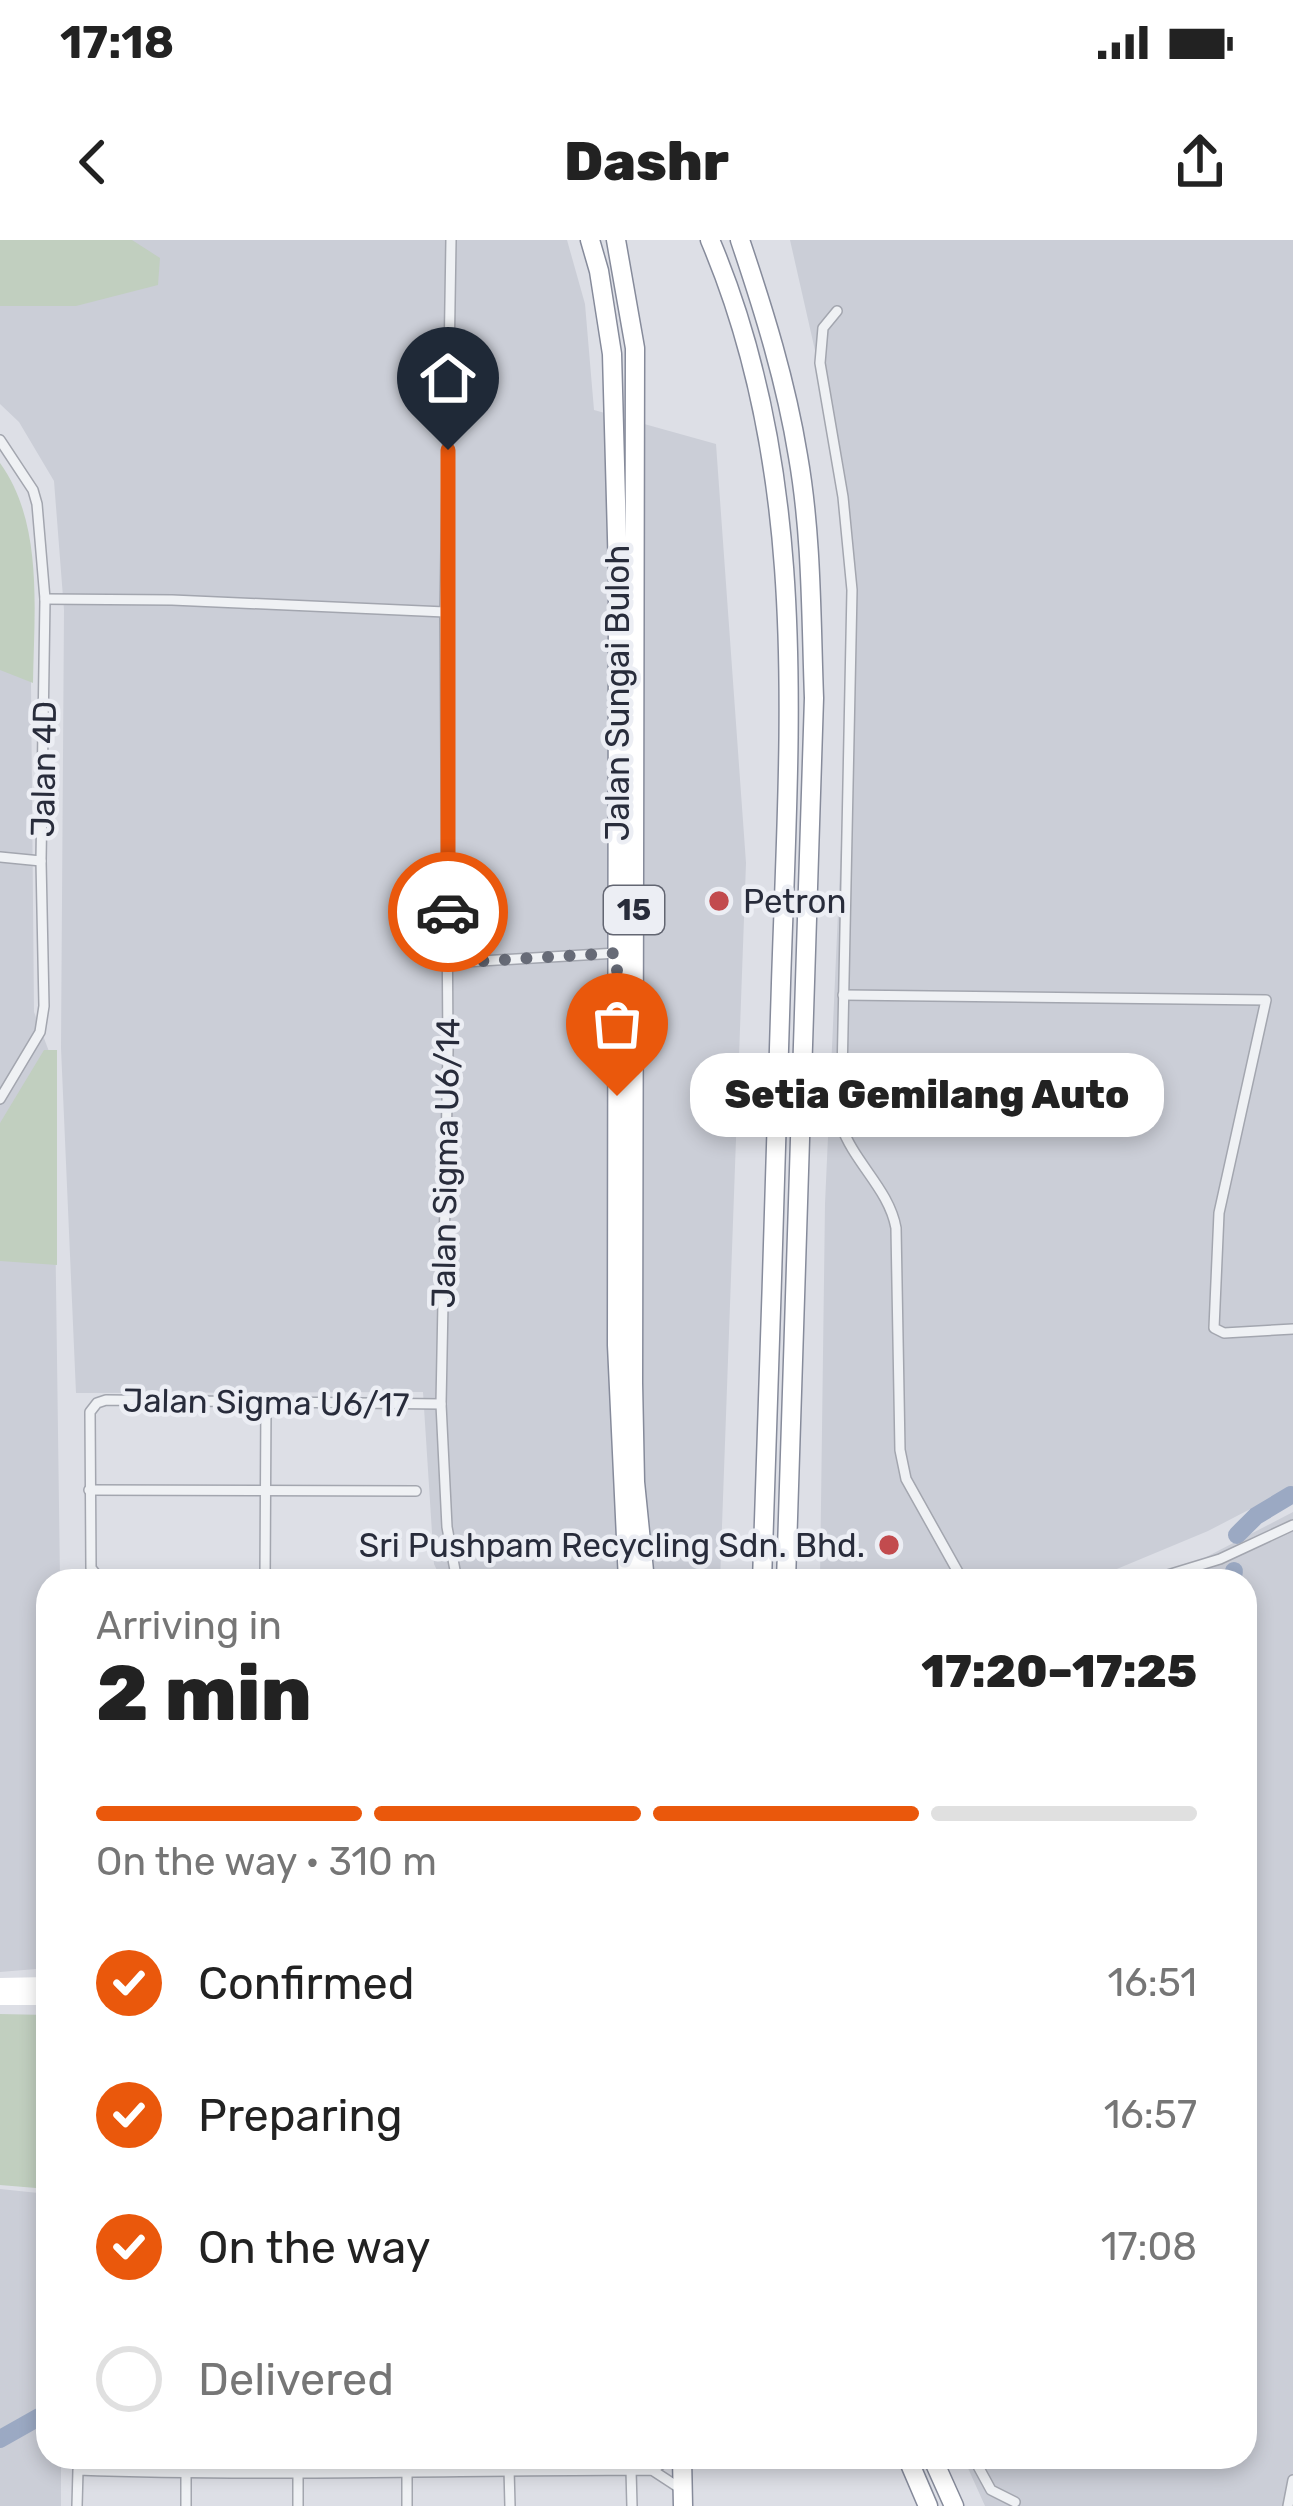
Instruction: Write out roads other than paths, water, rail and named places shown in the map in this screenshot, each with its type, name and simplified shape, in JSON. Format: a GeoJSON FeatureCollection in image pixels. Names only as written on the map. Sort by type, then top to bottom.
{"type":"FeatureCollection","features":[{"type":"Feature","properties":{"kind":"highway","name":"Jalan Sungai Buloh"},"geometry":{"type":"LineString","coordinates":[[590,240],[612,354],[617,574],[617,1346],[627,1569]]}},
{"type":"Feature","properties":{"kind":"highway","name":"Jalan Sungai Buloh"},"geometry":{"type":"LineString","coordinates":[[616,240],[634,348],[633,1384],[643,1569]]}},
{"type":"Feature","properties":{"kind":"highway"},"geometry":{"type":"LineString","coordinates":[[710,240],[739,315],[767,430],[786,550],[790,699],[762,1569]]}},
{"type":"Feature","properties":{"kind":"highway"},"geometry":{"type":"LineString","coordinates":[[740,240],[763,308],[792,424],[809,567],[814,698],[786,1569]]}},
{"type":"Feature","properties":{"kind":"highway"},"geometry":{"type":"LineString","coordinates":[[912,2469],[928,2506]]}},
{"type":"Feature","properties":{"kind":"highway"},"geometry":{"type":"LineString","coordinates":[[937,2469],[954,2506]]}},
{"type":"Feature","properties":{"kind":"main road"},"geometry":{"type":"LineString","coordinates":[[0,1985],[36,1984]]}},
{"type":"Feature","properties":{"kind":"main road"},"geometry":{"type":"LineString","coordinates":[[0,1998],[36,1998]]}},
{"type":"Feature","properties":{"kind":"street","name":"Jalan Sigma U6/14"},"geometry":{"type":"LineString","coordinates":[[451,240],[441,1404],[447,1527],[455,1569]]}},
{"type":"Feature","properties":{"kind":"street"},"geometry":{"type":"LineString","coordinates":[[837,311],[823,328],[820,363],[843,496],[852,590],[842,1125],[890,1204],[896,1228],[903,1465],[906,1479],[956,1569]]}},
{"type":"Feature","properties":{"kind":"street","name":"Jalan 4D"},"geometry":{"type":"LineString","coordinates":[[0,440],[38,504],[45,599],[42,1024],[31,1052],[0,1099]]}},
{"type":"Feature","properties":{"kind":"street"},"geometry":{"type":"LineString","coordinates":[[45,599],[445,612]]}},
{"type":"Feature","properties":{"kind":"street"},"geometry":{"type":"LineString","coordinates":[[0,856],[41,861]]}},
{"type":"Feature","properties":{"kind":"street"},"geometry":{"type":"LineString","coordinates":[[448,963],[617,953]]}},
{"type":"Feature","properties":{"kind":"street"},"geometry":{"type":"LineString","coordinates":[[843,994],[1266,1000],[1219,1213],[1214,1328],[1224,1333],[1293,1329]]}},
{"type":"Feature","properties":{"kind":"street","name":"Jalan Sigma U6/17"},"geometry":{"type":"LineString","coordinates":[[88,1490],[88,1418],[92,1406],[106,1400],[441,1404]]}},
{"type":"Feature","properties":{"kind":"street"},"geometry":{"type":"LineString","coordinates":[[265,1569],[266,1402]]}},
{"type":"Feature","properties":{"kind":"street"},"geometry":{"type":"LineString","coordinates":[[91,1569],[88,1490],[416,1491]]}},
{"type":"Feature","properties":{"kind":"street"},"geometry":{"type":"LineString","coordinates":[[1187,1569],[1293,1525]]}},
{"type":"Feature","properties":{"kind":"street"},"geometry":{"type":"LineString","coordinates":[[298,2469],[298,2506]]}},
{"type":"Feature","properties":{"kind":"street"},"geometry":{"type":"LineString","coordinates":[[407,2469],[407,2506]]}},
{"type":"Feature","properties":{"kind":"street"},"geometry":{"type":"LineString","coordinates":[[77,2506],[77,2470],[298,2475],[407,2469],[652,2470],[668,2477],[682,2499]]}},
{"type":"Feature","properties":{"kind":"street"},"geometry":{"type":"LineString","coordinates":[[980,2469],[991,2490],[1015,2502]]}},
{"type":"Feature","properties":{"kind":"street"},"geometry":{"type":"LineString","coordinates":[[509,2470],[510,2506]]}},
{"type":"Feature","properties":{"kind":"street"},"geometry":{"type":"LineString","coordinates":[[632,2470],[632,2506]]}},
{"type":"Feature","properties":{"kind":"street"},"geometry":{"type":"LineString","coordinates":[[186,2506],[187,2474]]}},
{"type":"Feature","properties":{"kind":"street"},"geometry":{"type":"LineString","coordinates":[[1288,2506],[1293,2480]]}},
{"type":"Feature","properties":{"kind":"waterway"},"geometry":{"type":"LineString","coordinates":[[1237,1535],[1256,1516],[1291,1495]]}},
{"type":"Feature","properties":{"kind":"waterway"},"geometry":{"type":"LineString","coordinates":[[0,2439],[36,2419]]}},
{"type":"Feature","properties":{"kind":"place","name":"Petron"},"geometry":{"type":"Point","coordinates":[719,901]}},
{"type":"Feature","properties":{"kind":"place","name":"Setia Gemilang Auto"},"geometry":{"type":"Point","coordinates":[617,1096]}},
{"type":"Feature","properties":{"kind":"place","name":"Sri Pushpam Recycling Sdn. Bhd."},"geometry":{"type":"Point","coordinates":[889,1545]}}]}
